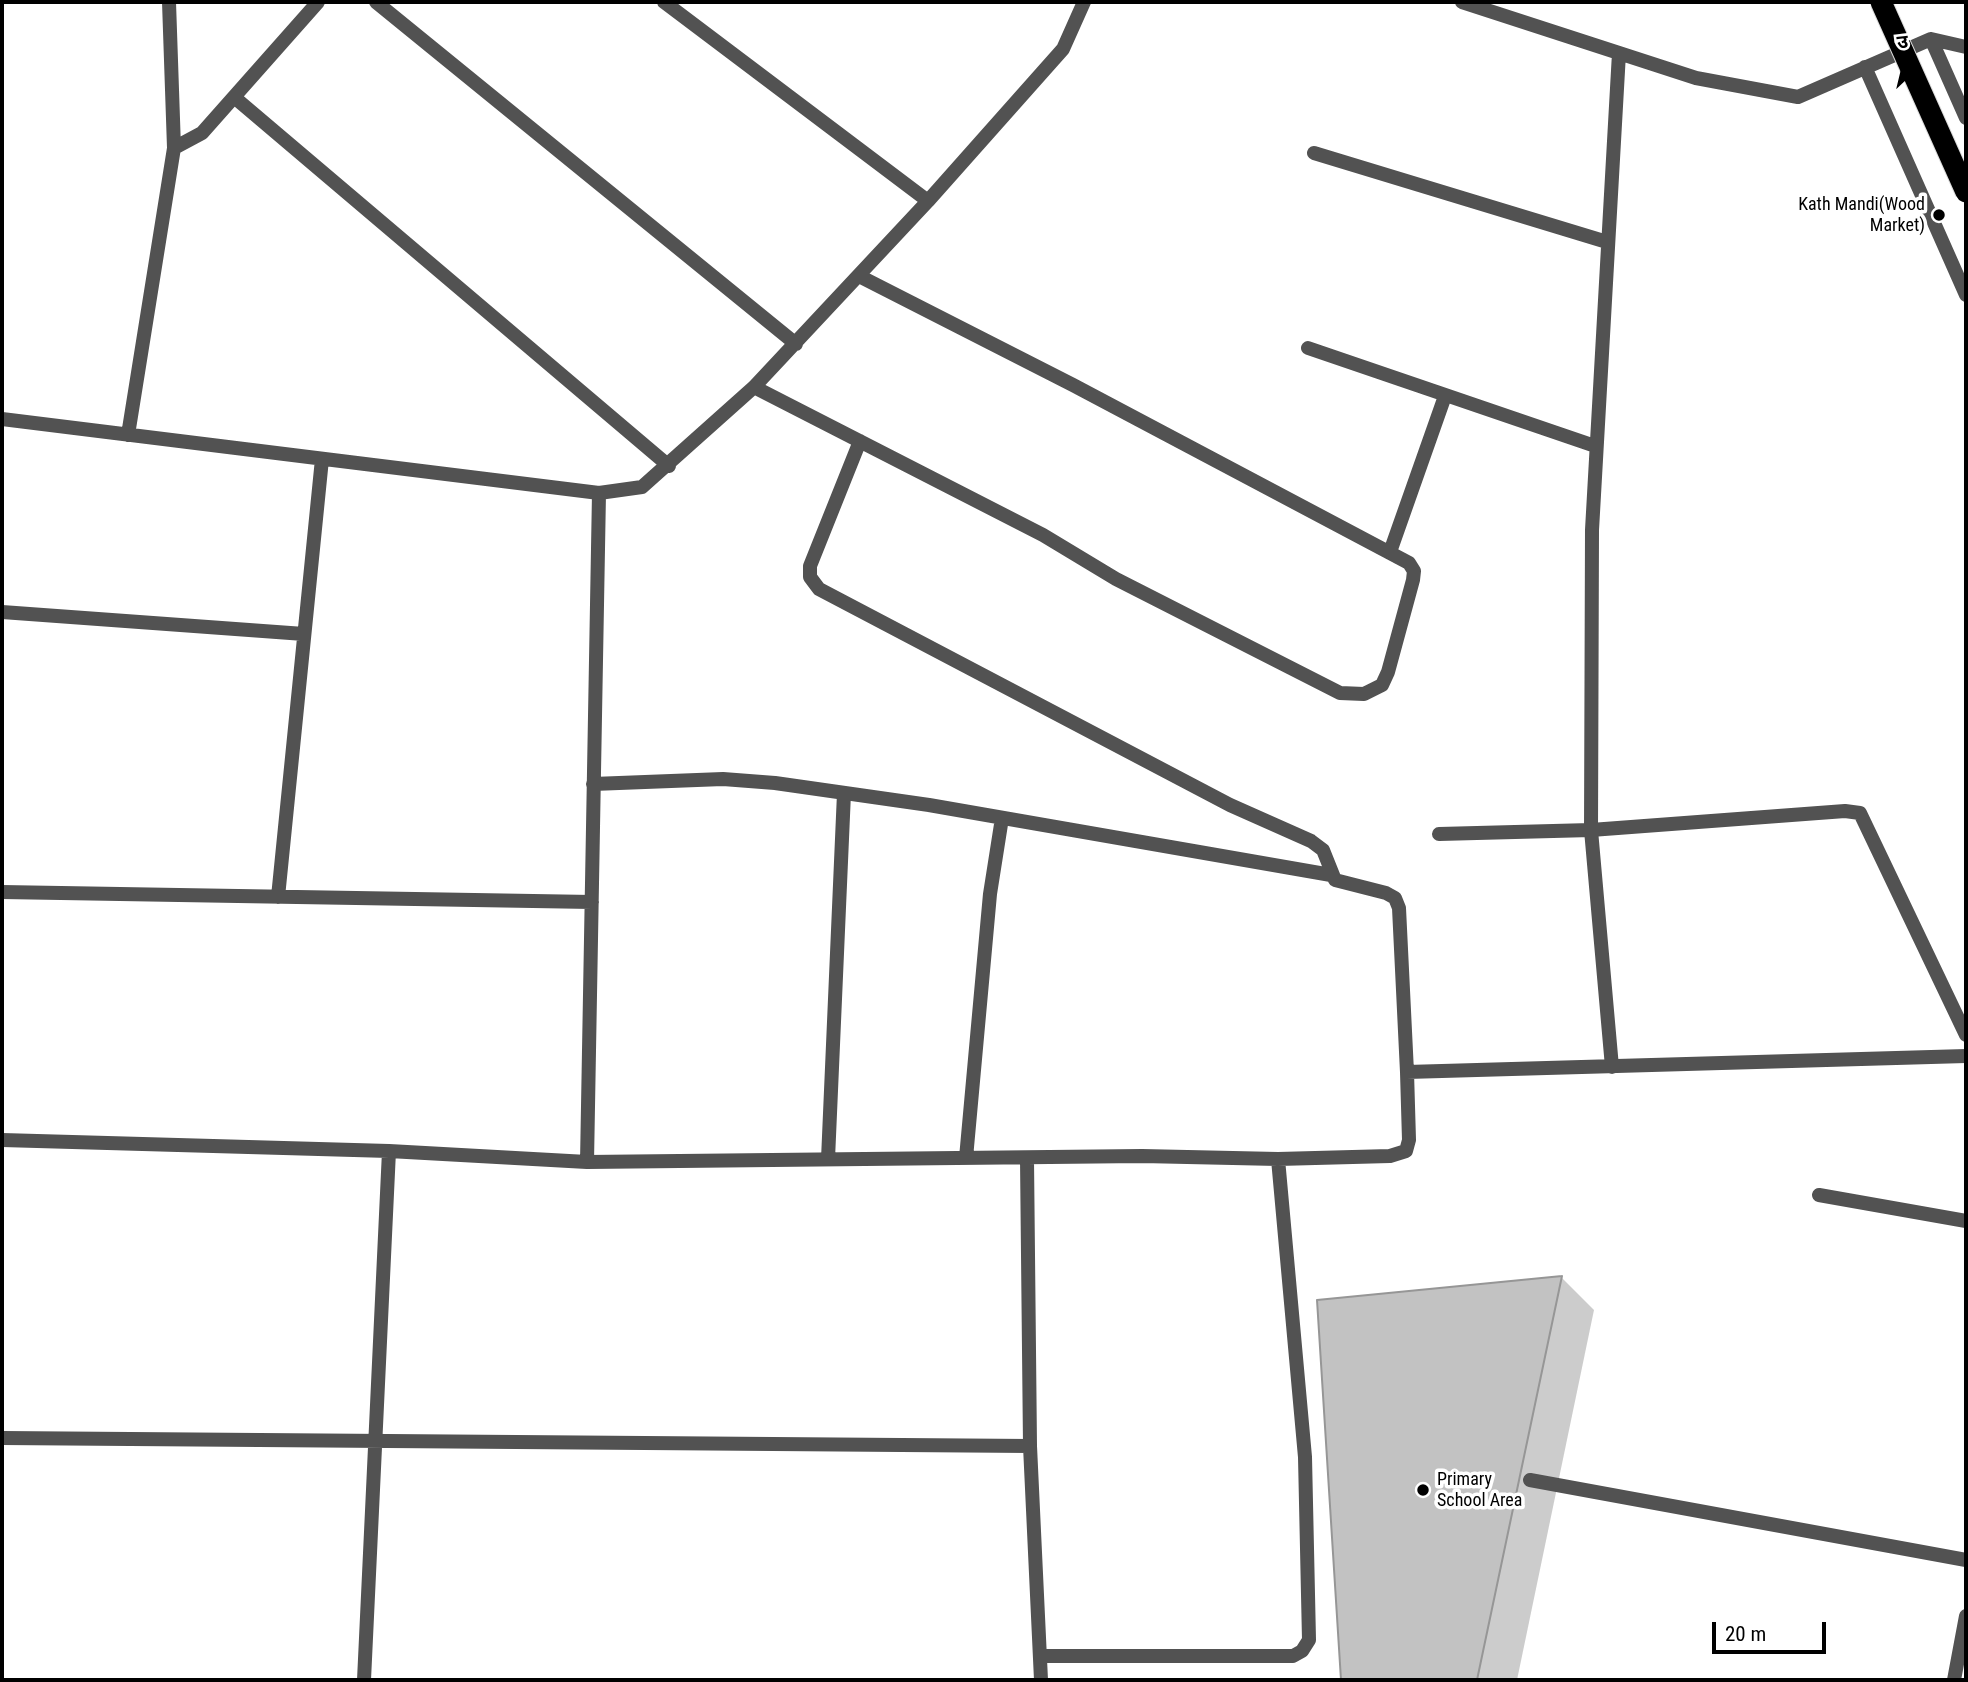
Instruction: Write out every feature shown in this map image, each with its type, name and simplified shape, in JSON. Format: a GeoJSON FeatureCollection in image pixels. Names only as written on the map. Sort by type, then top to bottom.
{"type":"FeatureCollection","features":[{"type":"Feature","properties":{"kind":"highway"},"geometry":{"type":"LineString","coordinates":[[1881,2],[1966,192]]}},
{"type":"Feature","properties":{"kind":"street"},"geometry":{"type":"LineString","coordinates":[[128,435],[174,148],[169,2]]}},
{"type":"Feature","properties":{"kind":"street"},"geometry":{"type":"LineString","coordinates":[[174,148],[202,133],[318,2]]}},
{"type":"Feature","properties":{"kind":"street"},"geometry":{"type":"LineString","coordinates":[[376,2],[796,344]]}},
{"type":"Feature","properties":{"kind":"street"},"geometry":{"type":"LineString","coordinates":[[664,2],[928,201]]}},
{"type":"Feature","properties":{"kind":"street"},"geometry":{"type":"LineString","coordinates":[[2,419],[599,493],[642,487],[669,466],[754,387],[928,201],[1063,49],[1084,2]]}},
{"type":"Feature","properties":{"kind":"street"},"geometry":{"type":"LineString","coordinates":[[1462,2],[1696,78],[1798,97],[1931,39],[1966,47]]}},
{"type":"Feature","properties":{"kind":"street"},"geometry":{"type":"LineString","coordinates":[[1931,39],[1966,118]]}},
{"type":"Feature","properties":{"kind":"street"},"geometry":{"type":"LineString","coordinates":[[1612,1067],[1591,830],[1595,446],[1619,53]]}},
{"type":"Feature","properties":{"kind":"street"},"geometry":{"type":"LineString","coordinates":[[1865,67],[1966,295]]}},
{"type":"Feature","properties":{"kind":"street"},"geometry":{"type":"LineString","coordinates":[[234,97],[669,466]]}},
{"type":"Feature","properties":{"kind":"street"},"geometry":{"type":"LineString","coordinates":[[1314,153],[1607,242]]}},
{"type":"Feature","properties":{"kind":"street"},"geometry":{"type":"LineString","coordinates":[[754,387],[1043,535],[1116,579],[1340,693],[1364,694],[1386,678],[1414,575],[1411,565],[859,276]]}},
{"type":"Feature","properties":{"kind":"street"},"geometry":{"type":"LineString","coordinates":[[1308,348],[1595,446]]}},
{"type":"Feature","properties":{"kind":"street"},"geometry":{"type":"LineString","coordinates":[[1390,552],[1445,396]]}},
{"type":"Feature","properties":{"kind":"street"},"geometry":{"type":"LineString","coordinates":[[860,441],[810,566],[810,577],[819,589],[1230,805],[1311,841],[1324,853],[1331,875]]}},
{"type":"Feature","properties":{"kind":"street"},"geometry":{"type":"LineString","coordinates":[[278,897],[322,459]]}},
{"type":"Feature","properties":{"kind":"street"},"geometry":{"type":"LineString","coordinates":[[587,1162],[599,493]]}},
{"type":"Feature","properties":{"kind":"street"},"geometry":{"type":"LineString","coordinates":[[2,611],[304,634]]}},
{"type":"Feature","properties":{"kind":"street"},"geometry":{"type":"LineString","coordinates":[[2,1140],[389,1151],[587,1162],[1142,1156],[1278,1159],[1390,1156],[1406,1151],[1409,1140],[1407,1072],[1397,903],[1386,892],[1341,883],[1331,875],[844,793],[748,780],[593,784]]}},
{"type":"Feature","properties":{"kind":"street"},"geometry":{"type":"LineString","coordinates":[[828,1159],[844,793]]}},
{"type":"Feature","properties":{"kind":"street"},"geometry":{"type":"LineString","coordinates":[[1439,834],[1591,830],[1845,811],[1860,813],[1966,1035]]}},
{"type":"Feature","properties":{"kind":"street"},"geometry":{"type":"LineString","coordinates":[[966,1158],[990,894],[1002,818]]}},
{"type":"Feature","properties":{"kind":"street"},"geometry":{"type":"LineString","coordinates":[[2,892],[592,902]]}},
{"type":"Feature","properties":{"kind":"street"},"geometry":{"type":"LineString","coordinates":[[1407,1072],[1966,1056]]}},
{"type":"Feature","properties":{"kind":"street"},"geometry":{"type":"LineString","coordinates":[[364,1680],[389,1151]]}},
{"type":"Feature","properties":{"kind":"street"},"geometry":{"type":"LineString","coordinates":[[1027,1159],[1030,1446],[1041,1680]]}},
{"type":"Feature","properties":{"kind":"street"},"geometry":{"type":"LineString","coordinates":[[1040,1656],[1293,1656],[1302,1651],[1309,1640],[1305,1457],[1278,1159]]}},
{"type":"Feature","properties":{"kind":"street"},"geometry":{"type":"LineString","coordinates":[[1819,1195],[1966,1221]]}},
{"type":"Feature","properties":{"kind":"street"},"geometry":{"type":"LineString","coordinates":[[2,1438],[376,1438],[1030,1446]]}},
{"type":"Feature","properties":{"kind":"street"},"geometry":{"type":"LineString","coordinates":[[1530,1480],[1966,1560]]}},
{"type":"Feature","properties":{"kind":"street"},"geometry":{"type":"LineString","coordinates":[[1954,1680],[1966,1623]]}},
{"type":"Feature","properties":{"kind":"building","name":"Primary School Area"},"geometry":{"type":"Polygon","coordinates":[[[1562,1276],[1477,1680],[1341,1680],[1317,1300],[1562,1276]]]}},
{"type":"Feature","properties":{"kind":"place","name":"Kath Mandi(Wood Market)"},"geometry":{"type":"Point","coordinates":[1939,215]}},
{"type":"Feature","properties":{"kind":"place","name":"Primary School Area"},"geometry":{"type":"Point","coordinates":[1423,1490]}}]}
